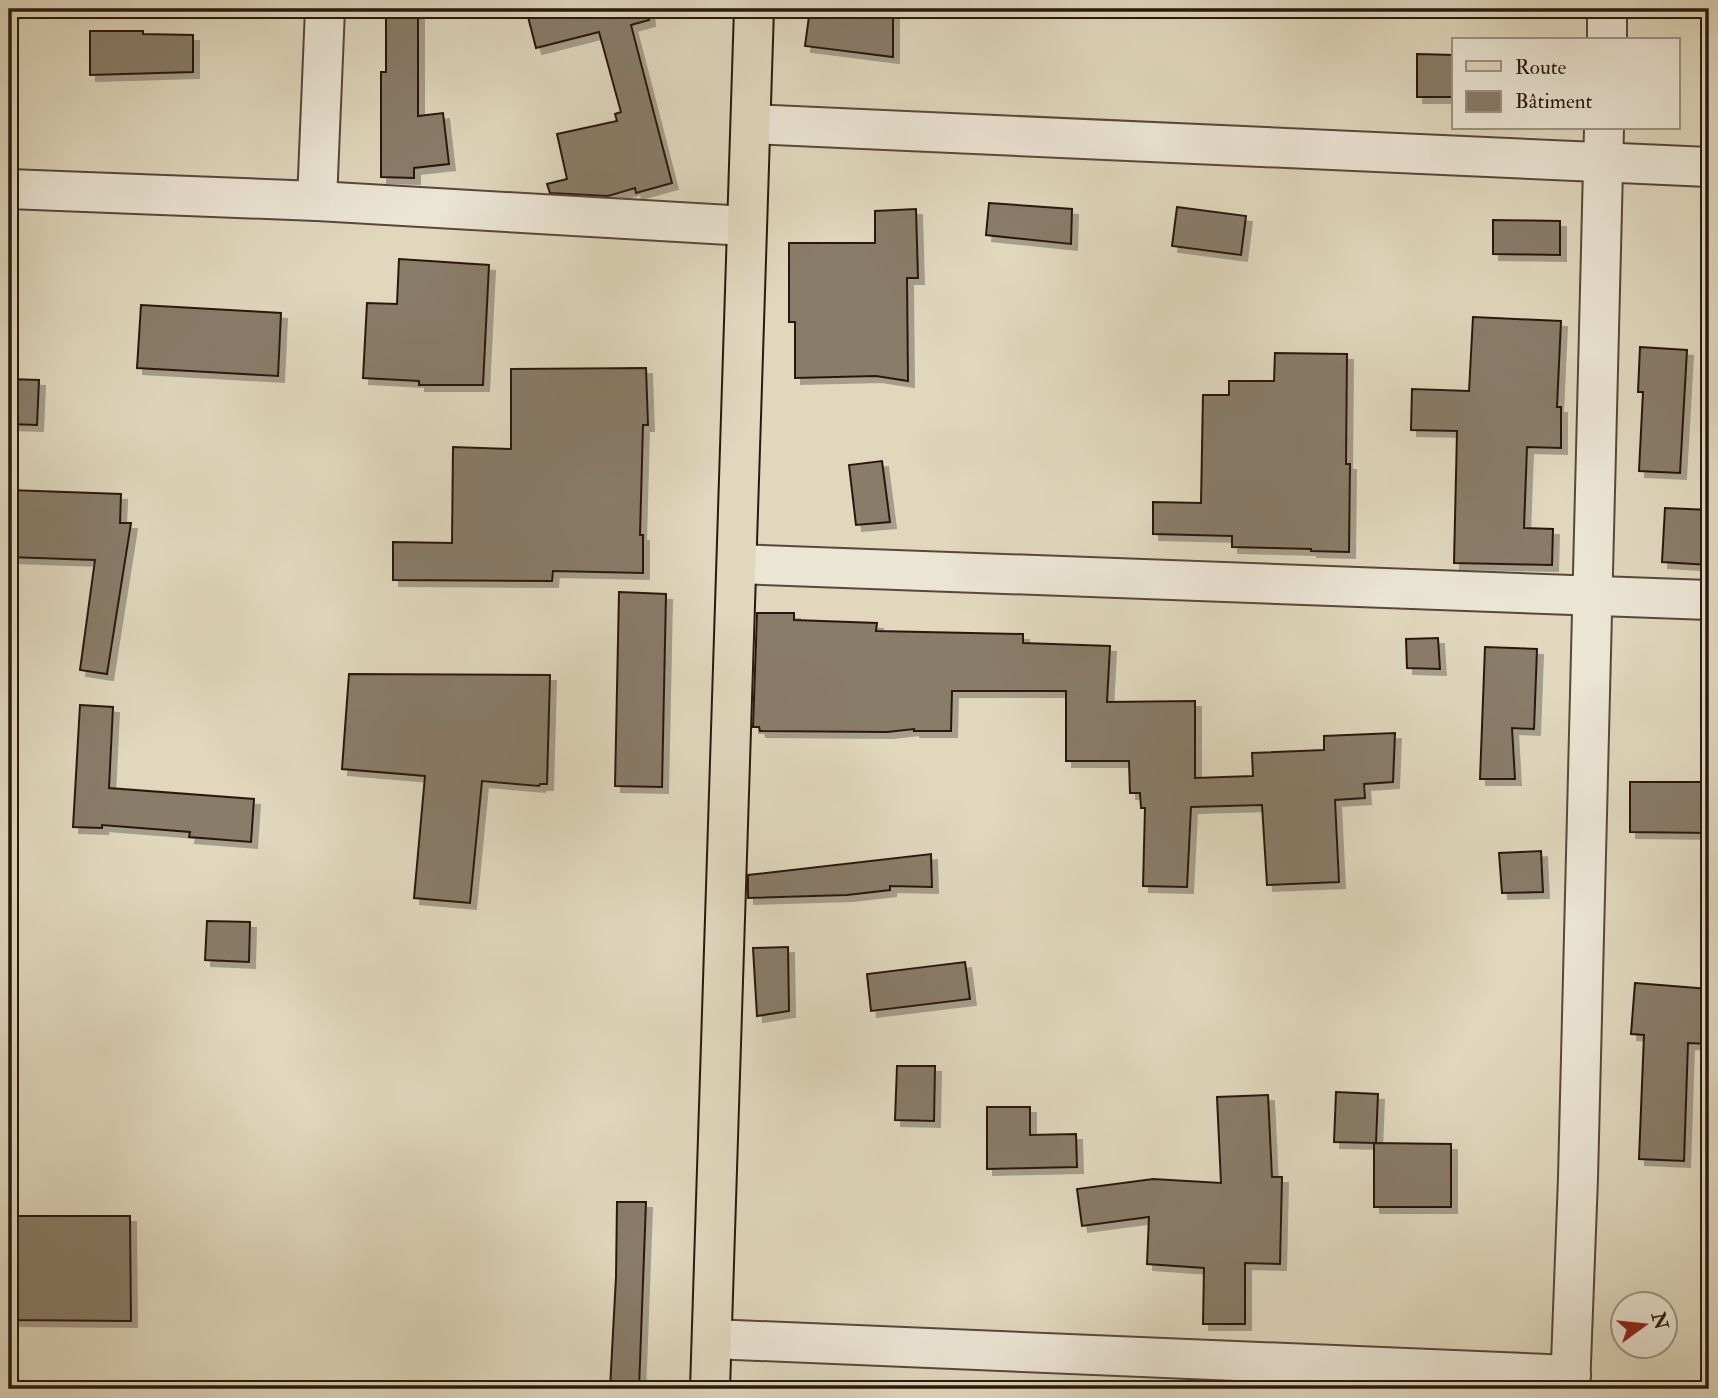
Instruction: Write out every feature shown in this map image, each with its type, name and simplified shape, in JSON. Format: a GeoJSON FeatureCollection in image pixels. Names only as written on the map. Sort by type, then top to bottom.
{"type":"FeatureCollection","features":[{"type":"Feature","properties":{"kind":"main road"},"geometry":{"type":"LineString","coordinates":[[710,1389],[754,9]]}},
{"type":"Feature","properties":{"kind":"street"},"geometry":{"type":"LineString","coordinates":[[317,201],[325,9]]}},
{"type":"Feature","properties":{"kind":"street"},"geometry":{"type":"LineString","coordinates":[[1606,38],[1607,9]]}},
{"type":"Feature","properties":{"kind":"street"},"geometry":{"type":"LineString","coordinates":[[751,124],[1604,145],[1709,167]]}},
{"type":"Feature","properties":{"kind":"street"},"geometry":{"type":"LineString","coordinates":[[712,1339],[1570,1382],[1578,1178],[1604,145]]}},
{"type":"Feature","properties":{"kind":"street"},"geometry":{"type":"LineString","coordinates":[[9,189],[317,201],[747,226]]}},
{"type":"Feature","properties":{"kind":"street"},"geometry":{"type":"LineString","coordinates":[[737,564],[1709,600]]}},
{"type":"Feature","properties":{"kind":"building"},"geometry":{"type":"Polygon","coordinates":[[[526,9],[648,9],[649,20],[631,25],[672,183],[636,193],[635,188],[608,196],[550,193],[547,184],[567,179],[557,134],[617,121],[615,114],[621,112],[599,32],[536,48],[526,9]]]}},
{"type":"Feature","properties":{"kind":"building"},"geometry":{"type":"Polygon","coordinates":[[[810,9],[893,9],[893,57],[805,46],[810,9]]]}},
{"type":"Feature","properties":{"kind":"building"},"geometry":{"type":"Polygon","coordinates":[[[386,10],[418,11],[418,116],[443,113],[449,164],[414,168],[414,178],[381,177],[381,72],[386,72],[386,10]]]}},
{"type":"Feature","properties":{"kind":"building"},"geometry":{"type":"Polygon","coordinates":[[[90,31],[193,35],[193,72],[90,75],[90,31]]]}},
{"type":"Feature","properties":{"kind":"building"},"geometry":{"type":"Polygon","coordinates":[[[1417,54],[1452,55],[1452,97],[1417,97],[1417,54]]]}},
{"type":"Feature","properties":{"kind":"building"},"geometry":{"type":"Polygon","coordinates":[[[989,203],[1072,209],[1071,244],[986,235],[989,203]]]}},
{"type":"Feature","properties":{"kind":"building"},"geometry":{"type":"Polygon","coordinates":[[[1177,207],[1246,216],[1241,255],[1172,246],[1177,207]]]}},
{"type":"Feature","properties":{"kind":"building"},"geometry":{"type":"Polygon","coordinates":[[[916,209],[918,278],[907,278],[908,381],[876,376],[795,378],[795,322],[789,322],[789,243],[875,243],[875,211],[916,209]]]}},
{"type":"Feature","properties":{"kind":"building"},"geometry":{"type":"Polygon","coordinates":[[[1493,220],[1560,221],[1560,255],[1493,254],[1493,220]]]}},
{"type":"Feature","properties":{"kind":"building"},"geometry":{"type":"Polygon","coordinates":[[[399,259],[489,265],[483,385],[419,385],[419,381],[363,378],[367,303],[397,304],[399,259]]]}},
{"type":"Feature","properties":{"kind":"building"},"geometry":{"type":"Polygon","coordinates":[[[141,305],[281,313],[278,376],[137,368],[141,305]]]}},
{"type":"Feature","properties":{"kind":"building"},"geometry":{"type":"Polygon","coordinates":[[[1473,317],[1561,321],[1557,407],[1561,407],[1561,448],[1527,447],[1524,528],[1553,529],[1552,565],[1454,563],[1457,431],[1411,430],[1412,389],[1469,391],[1473,317]]]}},
{"type":"Feature","properties":{"kind":"building"},"geometry":{"type":"Polygon","coordinates":[[[1640,347],[1687,350],[1680,473],[1639,471],[1643,392],[1638,392],[1640,347]]]}},
{"type":"Feature","properties":{"kind":"building"},"geometry":{"type":"Polygon","coordinates":[[[1275,353],[1347,354],[1346,464],[1350,464],[1349,552],[1232,547],[1232,536],[1153,534],[1153,502],[1201,503],[1203,395],[1229,395],[1229,381],[1274,381],[1275,353]]]}},
{"type":"Feature","properties":{"kind":"building"},"geometry":{"type":"Polygon","coordinates":[[[646,368],[648,425],[643,425],[640,535],[643,535],[643,573],[553,571],[552,581],[393,580],[393,542],[452,543],[453,447],[511,449],[511,369],[646,368]]]}},
{"type":"Feature","properties":{"kind":"building"},"geometry":{"type":"Polygon","coordinates":[[[9,379],[39,380],[37,425],[9,424],[9,379]]]}},
{"type":"Feature","properties":{"kind":"building"},"geometry":{"type":"Polygon","coordinates":[[[882,461],[890,522],[856,525],[849,465],[882,461]]]}},
{"type":"Feature","properties":{"kind":"building"},"geometry":{"type":"Polygon","coordinates":[[[9,490],[121,494],[120,523],[131,523],[107,674],[80,670],[95,560],[9,557],[9,490]]]}},
{"type":"Feature","properties":{"kind":"building"},"geometry":{"type":"Polygon","coordinates":[[[1665,508],[1709,510],[1709,565],[1662,562],[1665,508]]]}},
{"type":"Feature","properties":{"kind":"building"},"geometry":{"type":"Polygon","coordinates":[[[619,592],[666,594],[662,787],[615,786],[619,592]]]}},
{"type":"Feature","properties":{"kind":"building"},"geometry":{"type":"Polygon","coordinates":[[[757,613],[794,613],[794,620],[877,623],[876,631],[1023,634],[1023,643],[1110,646],[1107,702],[1195,701],[1195,778],[1253,776],[1252,753],[1324,750],[1324,736],[1395,733],[1393,782],[1364,784],[1365,798],[1335,800],[1339,882],[1267,885],[1262,805],[1191,807],[1187,887],[1143,886],[1145,808],[1141,808],[1140,793],[1130,793],[1129,761],[1066,761],[1066,691],[952,691],[951,731],[760,731],[759,727],[753,727],[757,613]]]}},
{"type":"Feature","properties":{"kind":"building"},"geometry":{"type":"Polygon","coordinates":[[[1438,638],[1440,669],[1407,668],[1406,639],[1438,638]]]}},
{"type":"Feature","properties":{"kind":"building"},"geometry":{"type":"Polygon","coordinates":[[[1485,647],[1537,649],[1534,729],[1512,728],[1515,779],[1480,779],[1485,647]]]}},
{"type":"Feature","properties":{"kind":"building"},"geometry":{"type":"Polygon","coordinates":[[[349,674],[550,675],[547,784],[539,786],[482,781],[470,903],[414,898],[425,776],[342,769],[349,674]]]}},
{"type":"Feature","properties":{"kind":"building"},"geometry":{"type":"Polygon","coordinates":[[[80,705],[113,707],[109,788],[254,799],[251,842],[189,837],[190,832],[102,825],[102,828],[73,827],[80,705]]]}},
{"type":"Feature","properties":{"kind":"building"},"geometry":{"type":"Polygon","coordinates":[[[1630,782],[1709,782],[1709,833],[1630,832],[1630,782]]]}},
{"type":"Feature","properties":{"kind":"building"},"geometry":{"type":"Polygon","coordinates":[[[1541,851],[1543,892],[1502,893],[1499,853],[1541,851]]]}},
{"type":"Feature","properties":{"kind":"building"},"geometry":{"type":"Polygon","coordinates":[[[931,854],[932,887],[890,886],[890,890],[847,895],[748,898],[748,875],[931,854]]]}},
{"type":"Feature","properties":{"kind":"building"},"geometry":{"type":"Polygon","coordinates":[[[207,921],[250,922],[249,962],[205,960],[207,921]]]}},
{"type":"Feature","properties":{"kind":"building"},"geometry":{"type":"Polygon","coordinates":[[[788,947],[789,1011],[757,1016],[753,948],[788,947]]]}},
{"type":"Feature","properties":{"kind":"building"},"geometry":{"type":"Polygon","coordinates":[[[965,962],[970,999],[871,1011],[867,974],[965,962]]]}},
{"type":"Feature","properties":{"kind":"building"},"geometry":{"type":"Polygon","coordinates":[[[1635,983],[1709,989],[1709,1044],[1688,1043],[1684,1161],[1639,1159],[1644,1035],[1631,1034],[1635,983]]]}},
{"type":"Feature","properties":{"kind":"building"},"geometry":{"type":"Polygon","coordinates":[[[897,1066],[935,1066],[934,1121],[895,1120],[897,1066]]]}},
{"type":"Feature","properties":{"kind":"building"},"geometry":{"type":"Polygon","coordinates":[[[1336,1092],[1378,1094],[1376,1143],[1334,1142],[1336,1092]]]}},
{"type":"Feature","properties":{"kind":"building"},"geometry":{"type":"Polygon","coordinates":[[[1268,1095],[1272,1177],[1282,1177],[1280,1264],[1245,1263],[1245,1324],[1203,1324],[1204,1268],[1147,1264],[1149,1217],[1082,1226],[1077,1189],[1153,1179],[1221,1183],[1217,1097],[1268,1095]]]}},
{"type":"Feature","properties":{"kind":"building"},"geometry":{"type":"Polygon","coordinates":[[[987,1107],[1030,1107],[1030,1135],[1076,1134],[1077,1167],[987,1169],[987,1107]]]}},
{"type":"Feature","properties":{"kind":"building"},"geometry":{"type":"Polygon","coordinates":[[[1374,1143],[1451,1144],[1451,1207],[1374,1207],[1374,1143]]]}},
{"type":"Feature","properties":{"kind":"building"},"geometry":{"type":"Polygon","coordinates":[[[617,1202],[646,1202],[639,1389],[610,1389],[617,1202]]]}},
{"type":"Feature","properties":{"kind":"building"},"geometry":{"type":"Polygon","coordinates":[[[9,1216],[130,1216],[131,1321],[9,1320],[9,1216]]]}}]}
